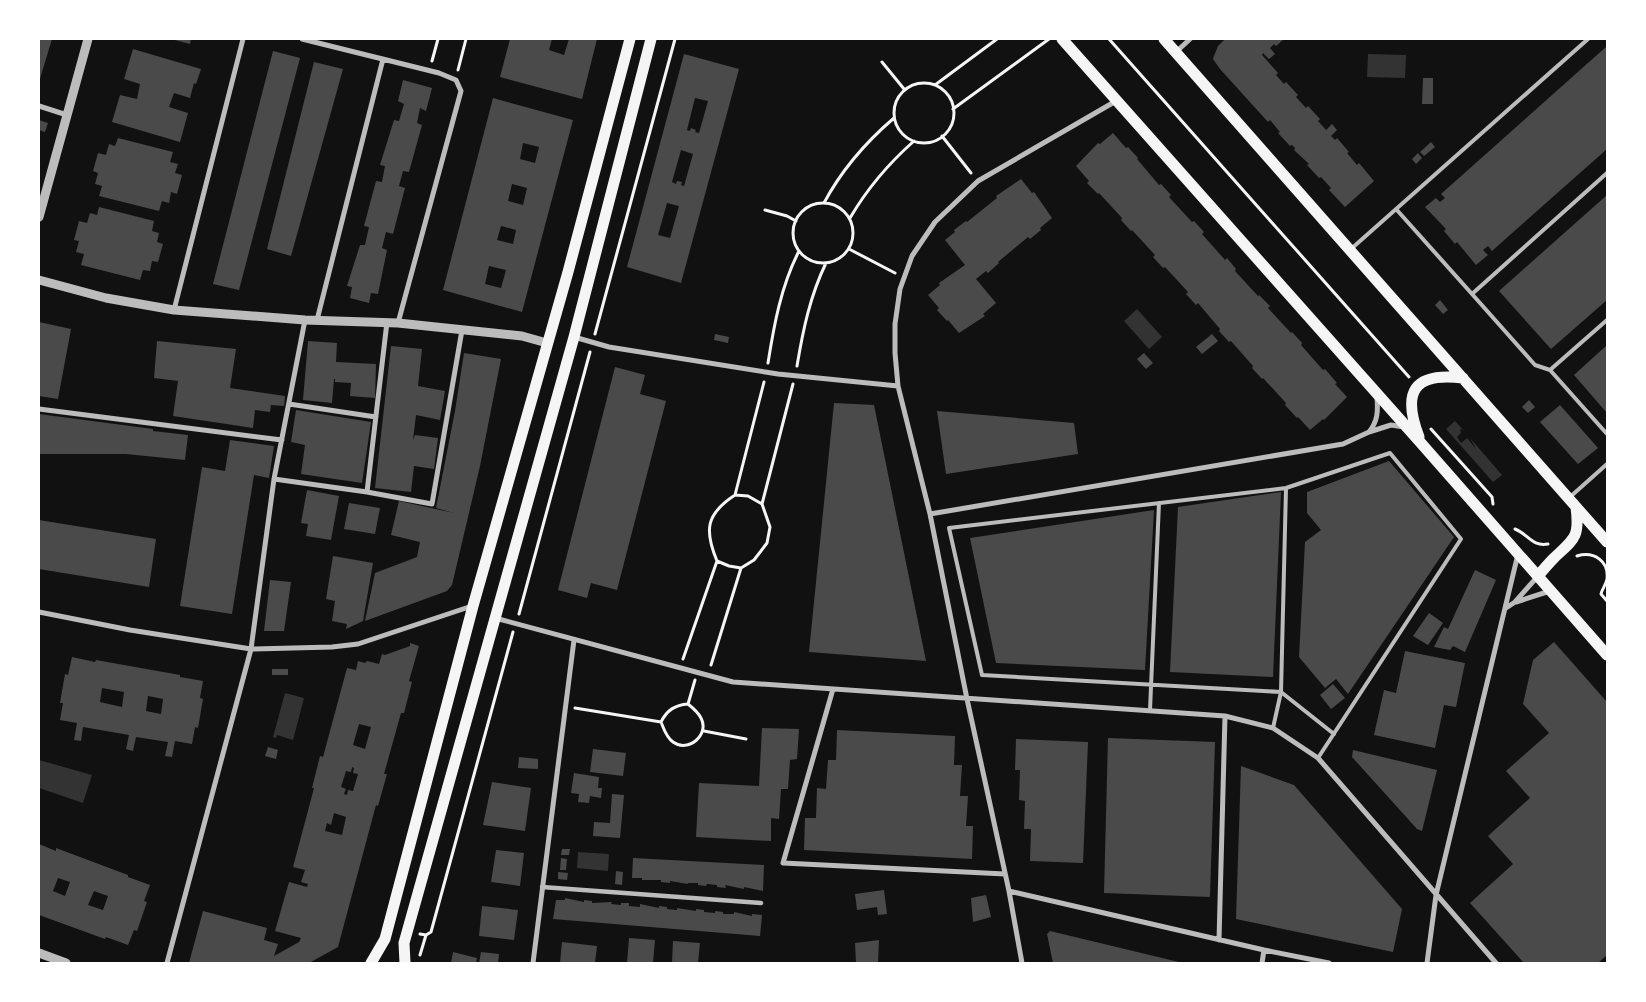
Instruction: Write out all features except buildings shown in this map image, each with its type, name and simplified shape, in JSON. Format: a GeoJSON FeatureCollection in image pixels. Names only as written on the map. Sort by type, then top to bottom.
{"type":"FeatureCollection","features":[{"type":"Feature","properties":{"kind":"main road"},"geometry":{"type":"LineString","coordinates":[[371,963],[385,938],[473,606],[630,39]]}},
{"type":"Feature","properties":{"kind":"main road"},"geometry":{"type":"LineString","coordinates":[[405,963],[404,943],[574,337],[651,39]]}},
{"type":"Feature","properties":{"kind":"main road"},"geometry":{"type":"LineString","coordinates":[[1062,39],[1607,655]]}},
{"type":"Feature","properties":{"kind":"main road"},"geometry":{"type":"LineString","coordinates":[[1164,39],[1607,542]]}},
{"type":"Feature","properties":{"kind":"main road"},"geometry":{"type":"LineString","coordinates":[[1420,442],[1410,409],[1417,386],[1429,379],[1438,377],[1463,378]]}},
{"type":"Feature","properties":{"kind":"main road"},"geometry":{"type":"LineString","coordinates":[[1538,576],[1573,541],[1577,531],[1578,519],[1572,503]]}},
{"type":"Feature","properties":{"kind":"main road"},"geometry":{"type":"LineString","coordinates":[[1520,556],[1533,563],[1544,563],[1558,555]]}},
{"type":"Feature","properties":{"kind":"street"},"geometry":{"type":"LineString","coordinates":[[39,216],[88,39]]}},
{"type":"Feature","properties":{"kind":"street"},"geometry":{"type":"LineString","coordinates":[[174,310],[243,39]]}},
{"type":"Feature","properties":{"kind":"street"},"geometry":{"type":"LineString","coordinates":[[302,39],[430,71],[456,80],[461,90],[398,322]]}},
{"type":"Feature","properties":{"kind":"street"},"geometry":{"type":"LineString","coordinates":[[1175,52],[1190,39]]}},
{"type":"Feature","properties":{"kind":"street"},"geometry":{"type":"LineString","coordinates":[[316,321],[384,59]]}},
{"type":"Feature","properties":{"kind":"street"},"geometry":{"type":"LineString","coordinates":[[1022,963],[1009,891],[967,699],[930,514],[898,386],[895,353],[896,324],[900,289],[912,256],[935,222],[978,181],[1117,101]]}},
{"type":"Feature","properties":{"kind":"street"},"geometry":{"type":"LineString","coordinates":[[39,106],[67,115]]}},
{"type":"Feature","properties":{"kind":"street"},"geometry":{"type":"LineString","coordinates":[[39,280],[106,298],[174,310],[316,321],[398,322],[522,336],[547,343]]}},
{"type":"Feature","properties":{"kind":"street"},"geometry":{"type":"LineString","coordinates":[[167,963],[251,649],[274,479],[306,320]]}},
{"type":"Feature","properties":{"kind":"street"},"geometry":{"type":"LineString","coordinates":[[367,492],[387,322]]}},
{"type":"Feature","properties":{"kind":"street"},"geometry":{"type":"LineString","coordinates":[[274,479],[367,492],[432,504],[462,330]]}},
{"type":"Feature","properties":{"kind":"street"},"geometry":{"type":"LineString","coordinates":[[574,337],[593,343],[766,372],[898,386]]}},
{"type":"Feature","properties":{"kind":"street"},"geometry":{"type":"LineString","coordinates":[[1369,432],[1378,418],[1377,394]]}},
{"type":"Feature","properties":{"kind":"street"},"geometry":{"type":"LineString","coordinates":[[289,404],[376,417]]}},
{"type":"Feature","properties":{"kind":"street"},"geometry":{"type":"LineString","coordinates":[[39,409],[282,440]]}},
{"type":"Feature","properties":{"kind":"street"},"geometry":{"type":"LineString","coordinates":[[930,514],[1343,444],[1369,432],[1391,425],[1408,428]]}},
{"type":"Feature","properties":{"kind":"street"},"geometry":{"type":"LineString","coordinates":[[1426,963],[1436,895],[1520,556]]}},
{"type":"Feature","properties":{"kind":"street"},"geometry":{"type":"LineString","coordinates":[[1506,609],[1515,602],[1538,576]]}},
{"type":"Feature","properties":{"kind":"street"},"geometry":{"type":"LineString","coordinates":[[1515,602],[1550,590]]}},
{"type":"Feature","properties":{"kind":"street"},"geometry":{"type":"LineString","coordinates":[[39,612],[130,630],[251,649],[332,647],[358,644],[473,606]]}},
{"type":"Feature","properties":{"kind":"street"},"geometry":{"type":"LineString","coordinates":[[495,618],[733,682],[1225,716],[1273,728],[1318,758],[1496,963]]}},
{"type":"Feature","properties":{"kind":"street"},"geometry":{"type":"LineString","coordinates":[[533,963],[574,640]]}},
{"type":"Feature","properties":{"kind":"street"},"geometry":{"type":"LineString","coordinates":[[833,689],[783,862],[1005,874]]}},
{"type":"Feature","properties":{"kind":"street"},"geometry":{"type":"LineString","coordinates":[[1219,940],[1225,716]]}},
{"type":"Feature","properties":{"kind":"street"},"geometry":{"type":"LineString","coordinates":[[542,887],[761,903]]}},
{"type":"Feature","properties":{"kind":"street"},"geometry":{"type":"LineString","coordinates":[[1009,891],[1219,940],[1329,963]]}},
{"type":"Feature","properties":{"kind":"street"},"geometry":{"type":"LineString","coordinates":[[1262,963],[1264,950]]}},
{"type":"Feature","properties":{"kind":"street"},"geometry":{"type":"LineString","coordinates":[[39,953],[66,963]]}},
{"type":"Feature","properties":{"kind":"lane"},"geometry":{"type":"LineString","coordinates":[[1350,250],[1588,39]]}},
{"type":"Feature","properties":{"kind":"lane"},"geometry":{"type":"LineString","coordinates":[[1472,294],[1607,173]]}},
{"type":"Feature","properties":{"kind":"lane"},"geometry":{"type":"LineString","coordinates":[[1396,209],[1535,365],[1550,370],[1607,434]]}},
{"type":"Feature","properties":{"kind":"lane"},"geometry":{"type":"LineString","coordinates":[[1550,370],[1607,320]]}},
{"type":"Feature","properties":{"kind":"lane"},"geometry":{"type":"LineString","coordinates":[[1318,758],[1334,734],[1461,539],[1390,453],[1286,488],[949,528],[982,675],[1281,692],[1334,734]]}},
{"type":"Feature","properties":{"kind":"lane"},"geometry":{"type":"LineString","coordinates":[[1572,503],[1607,464]]}},
{"type":"Feature","properties":{"kind":"lane"},"geometry":{"type":"LineString","coordinates":[[1273,728],[1281,692],[1286,488]]}},
{"type":"Feature","properties":{"kind":"lane"},"geometry":{"type":"LineString","coordinates":[[1150,710],[1159,503]]}},
{"type":"Feature","properties":{"kind":"path"},"geometry":{"type":"LineString","coordinates":[[430,71],[438,39]]}},
{"type":"Feature","properties":{"kind":"path"},"geometry":{"type":"LineString","coordinates":[[456,80],[466,39]]}},
{"type":"Feature","properties":{"kind":"path"},"geometry":{"type":"LineString","coordinates":[[431,932],[675,39]]}},
{"type":"Feature","properties":{"kind":"path"},"geometry":{"type":"LineString","coordinates":[[935,85],[997,39]]}},
{"type":"Feature","properties":{"kind":"path"},"geometry":{"type":"LineString","coordinates":[[954,109],[1049,39]]}},
{"type":"Feature","properties":{"kind":"path"},"geometry":{"type":"LineString","coordinates":[[1109,39],[1417,386]]}},
{"type":"Feature","properties":{"kind":"path"},"geometry":{"type":"LineString","coordinates":[[882,62],[904,89]]}},
{"type":"Feature","properties":{"kind":"path"},"geometry":{"type":"LineString","coordinates":[[923,82],[935,85],[948,94],[954,109],[952,124],[942,136],[928,143],[908,139],[900,132],[894,118],[894,104],[898,96],[904,89],[913,84],[923,82]]}},
{"type":"Feature","properties":{"kind":"path"},"geometry":{"type":"LineString","coordinates":[[824,203],[844,171],[894,118]]}},
{"type":"Feature","properties":{"kind":"path"},"geometry":{"type":"LineString","coordinates":[[942,136],[978,181]]}},
{"type":"Feature","properties":{"kind":"path"},"geometry":{"type":"LineString","coordinates":[[849,219],[869,188],[886,168],[914,141]]}},
{"type":"Feature","properties":{"kind":"path"},"geometry":{"type":"LineString","coordinates":[[824,203],[832,204],[840,208],[849,219],[853,235],[851,245],[837,260],[817,263],[807,259],[794,244],[793,234],[796,221],[804,209],[824,203]]}},
{"type":"Feature","properties":{"kind":"path"},"geometry":{"type":"LineString","coordinates":[[765,210],[796,221]]}},
{"type":"Feature","properties":{"kind":"path"},"geometry":{"type":"LineString","coordinates":[[848,249],[904,278]]}},
{"type":"Feature","properties":{"kind":"path"},"geometry":{"type":"LineString","coordinates":[[735,495],[766,372],[781,299],[799,251]]}},
{"type":"Feature","properties":{"kind":"path"},"geometry":{"type":"LineString","coordinates":[[716,561],[740,568],[754,560],[768,543],[770,527],[762,504],[795,376],[806,317],[826,263]]}},
{"type":"Feature","properties":{"kind":"path"},"geometry":{"type":"LineString","coordinates":[[1430,427],[1492,497],[1494,507]]}},
{"type":"Feature","properties":{"kind":"path"},"geometry":{"type":"LineString","coordinates":[[680,668],[716,561],[710,545],[708,529],[712,514],[735,495],[748,496],[762,504]]}},
{"type":"Feature","properties":{"kind":"path"},"geometry":{"type":"LineString","coordinates":[[1513,528],[1522,531],[1535,544],[1555,544],[1558,555],[1571,559],[1583,554],[1589,554],[1600,559],[1607,570],[1606,582],[1601,591],[1607,601]]}},
{"type":"Feature","properties":{"kind":"path"},"geometry":{"type":"LineString","coordinates":[[708,675],[740,568]]}},
{"type":"Feature","properties":{"kind":"path"},"geometry":{"type":"LineString","coordinates":[[688,704],[697,673]]}},
{"type":"Feature","properties":{"kind":"path"},"geometry":{"type":"LineString","coordinates":[[688,704],[696,710],[702,719],[704,731],[698,740],[691,744],[682,745],[673,742],[669,738],[661,722],[666,713],[674,707],[688,704]]}},
{"type":"Feature","properties":{"kind":"path"},"geometry":{"type":"LineString","coordinates":[[565,706],[661,722]]}},
{"type":"Feature","properties":{"kind":"path"},"geometry":{"type":"LineString","coordinates":[[704,731],[746,739]]}},
{"type":"Feature","properties":{"kind":"path"},"geometry":{"type":"LineString","coordinates":[[420,958],[426,935]]}},
{"type":"Feature","properties":{"kind":"shaded area"},"geometry":{"type":"Polygon","coordinates":[[[1368,54],[1406,55],[1405,78],[1367,77],[1368,54]]]}},
{"type":"Feature","properties":{"kind":"shaded area"},"geometry":{"type":"Polygon","coordinates":[[[1137,309],[1162,337],[1149,349],[1124,321],[1137,309]]]}},
{"type":"Feature","properties":{"kind":"shaded area"},"geometry":{"type":"Polygon","coordinates":[[[1455,421],[1464,431],[1461,429],[1461,433],[1457,437],[1461,443],[1467,438],[1476,449],[1470,438],[1502,475],[1493,482],[1446,429],[1455,421]]]}},
{"type":"Feature","properties":{"kind":"shaded area"},"geometry":{"type":"Polygon","coordinates":[[[285,693],[304,698],[293,740],[277,735],[276,738],[273,737],[285,693]]]}},
{"type":"Feature","properties":{"kind":"shaded area"},"geometry":{"type":"Polygon","coordinates":[[[39,760],[92,775],[83,803],[39,788],[39,760]]]}},
{"type":"Feature","properties":{"kind":"shaded area"},"geometry":{"type":"Polygon","coordinates":[[[578,852],[609,854],[608,871],[577,868],[578,852]]]}}]}
